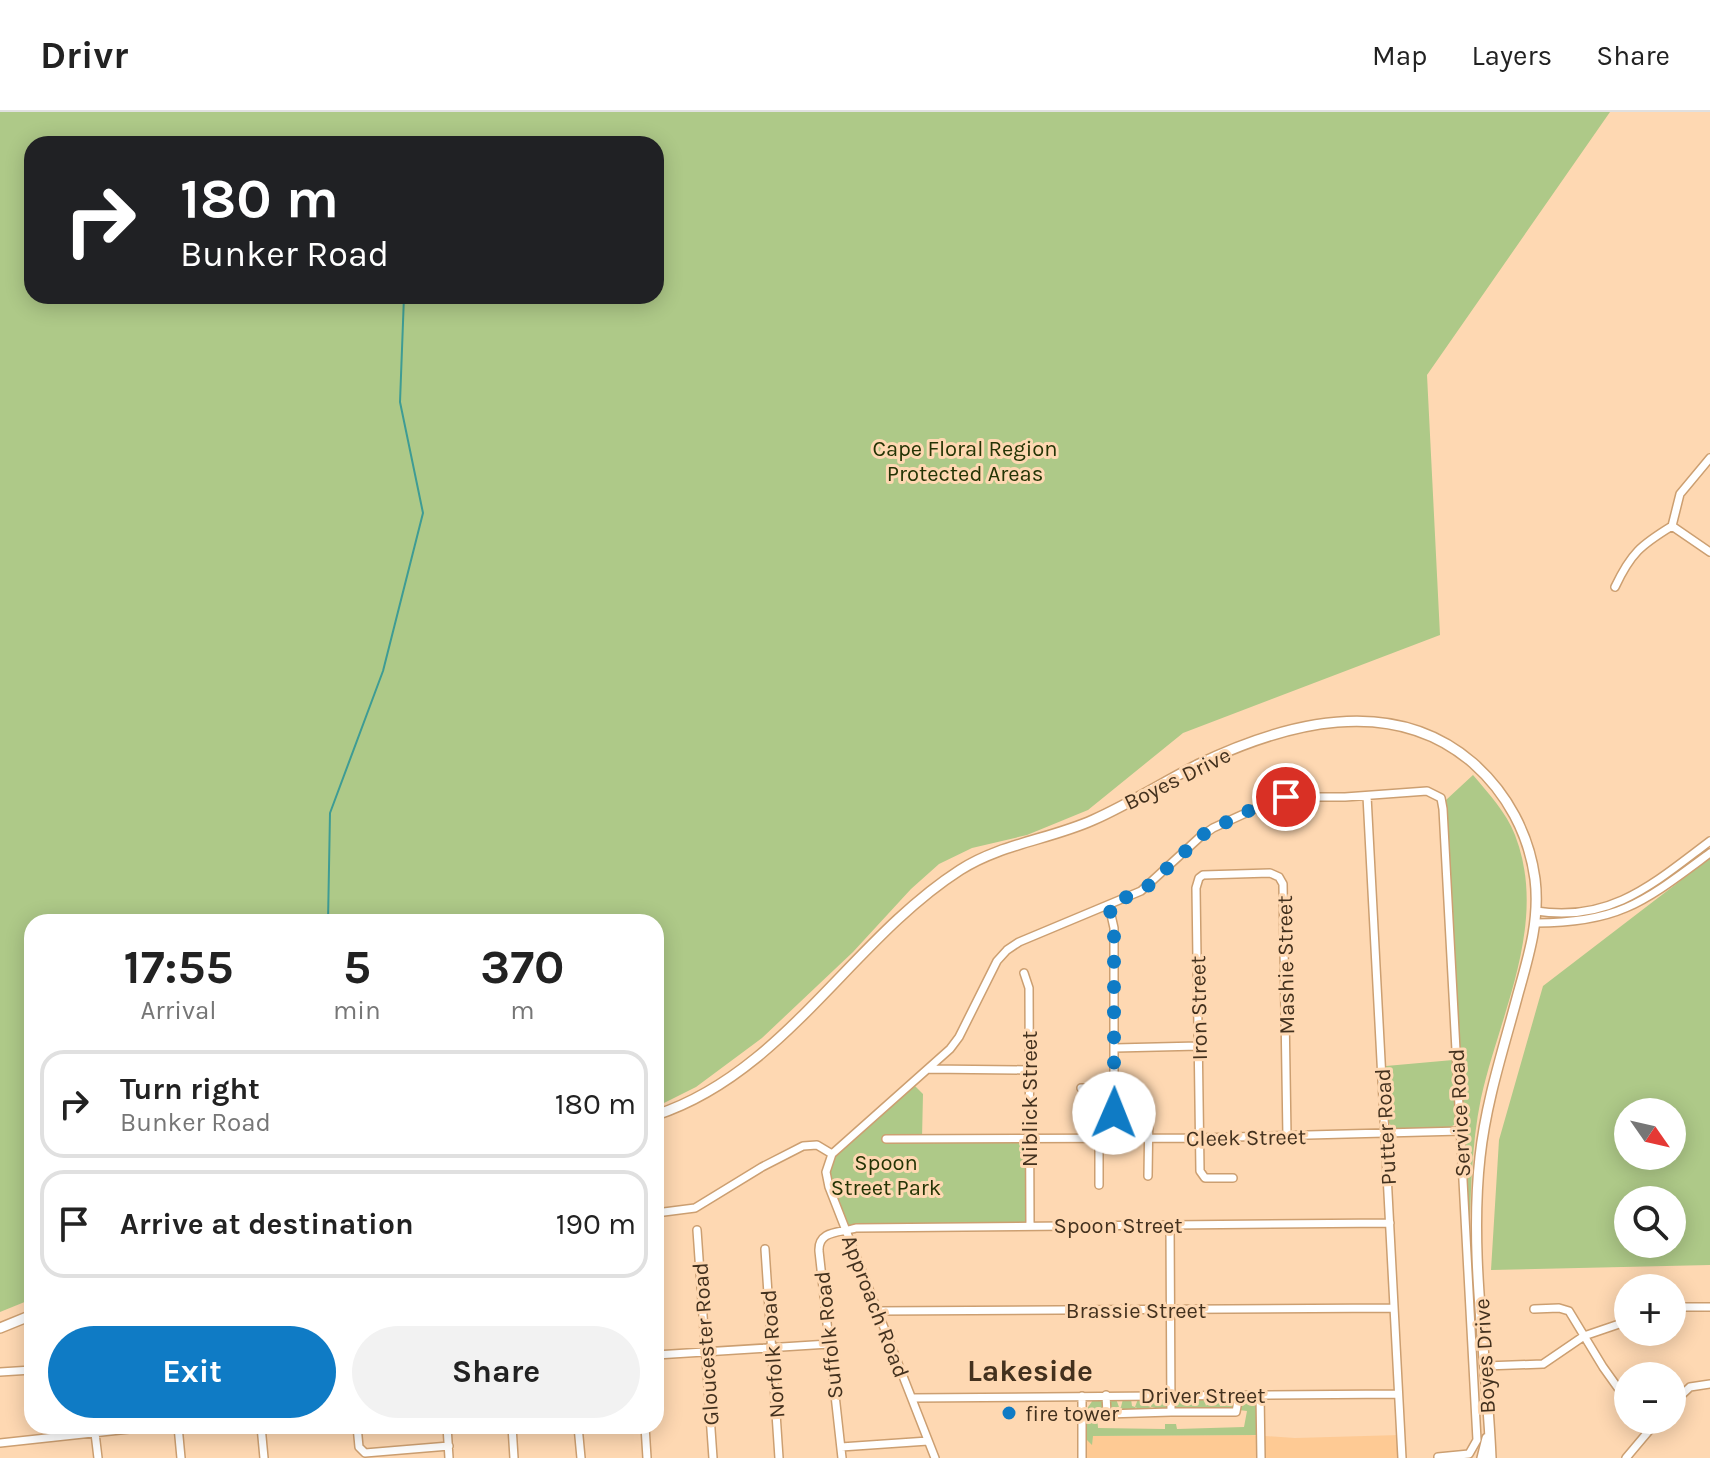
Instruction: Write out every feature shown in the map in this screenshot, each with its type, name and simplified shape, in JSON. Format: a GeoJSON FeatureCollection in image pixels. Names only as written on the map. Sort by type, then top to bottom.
{"type":"FeatureCollection","features":[{"type":"Feature","properties":{"kind":"main road","name":"Boyes Drive"},"geometry":{"type":"LineString","coordinates":[[664,1112],[686,1103],[738,1073],[911,908],[966,866],[990,855],[1070,830],[1202,763],[1294,728],[1340,720],[1364,720],[1394,724],[1425,734],[1468,759],[1489,779],[1517,818],[1533,864],[1536,923],[1493,1085],[1480,1154],[1478,1253],[1491,1458]]}},
{"type":"Feature","properties":{"kind":"main road"},"geometry":{"type":"LineString","coordinates":[[0,1328],[24,1318]]}},
{"type":"Feature","properties":{"kind":"main road","name":"Boyes Drive"},"geometry":{"type":"LineString","coordinates":[[1482,1458],[1488,1431]]}},
{"type":"Feature","properties":{"kind":"street"},"geometry":{"type":"LineString","coordinates":[[1615,587],[1638,549],[1672,526],[1680,494],[1710,458]]}},
{"type":"Feature","properties":{"kind":"street"},"geometry":{"type":"LineString","coordinates":[[1672,526],[1710,552]]}},
{"type":"Feature","properties":{"kind":"street","name":"Service Road"},"geometry":{"type":"LineString","coordinates":[[1367,796],[1427,791],[1441,798],[1443,809],[1476,1429]]}},
{"type":"Feature","properties":{"kind":"street"},"geometry":{"type":"LineString","coordinates":[[664,1212],[695,1208],[803,1146],[817,1145],[832,1154],[956,1043],[1002,953],[1019,942],[1109,906],[1148,886],[1205,833],[1270,800],[1281,797],[1367,796]]}},
{"type":"Feature","properties":{"kind":"street","name":"Putter Road"},"geometry":{"type":"LineString","coordinates":[[1367,796],[1402,1458]]}},
{"type":"Feature","properties":{"kind":"street"},"geometry":{"type":"LineString","coordinates":[[1536,911],[1568,914],[1601,910],[1653,883],[1710,841]]}},
{"type":"Feature","properties":{"kind":"street"},"geometry":{"type":"LineString","coordinates":[[1536,923],[1589,921],[1623,911],[1647,898],[1710,853]]}},
{"type":"Feature","properties":{"kind":"street","name":"Mashie Street"},"geometry":{"type":"LineString","coordinates":[[1199,878],[1211,873],[1270,873],[1279,877],[1283,884],[1287,1137]]}},
{"type":"Feature","properties":{"kind":"street","name":"Iron Street"},"geometry":{"type":"LineString","coordinates":[[1199,878],[1196,888],[1200,1171],[1202,1176],[1233,1178]]}},
{"type":"Feature","properties":{"kind":"street"},"geometry":{"type":"LineString","coordinates":[[1109,906],[1113,921],[1114,1138]]}},
{"type":"Feature","properties":{"kind":"street","name":"Niblick Street"},"geometry":{"type":"LineString","coordinates":[[1024,973],[1029,988],[1030,1226]]}},
{"type":"Feature","properties":{"kind":"street"},"geometry":{"type":"LineString","coordinates":[[1115,1048],[1199,1046]]}},
{"type":"Feature","properties":{"kind":"street"},"geometry":{"type":"LineString","coordinates":[[928,1069],[1029,1070]]}},
{"type":"Feature","properties":{"kind":"street"},"geometry":{"type":"LineString","coordinates":[[1081,1088],[1114,1088]]}},
{"type":"Feature","properties":{"kind":"street"},"geometry":{"type":"LineString","coordinates":[[1148,1176],[1149,1108]]}},
{"type":"Feature","properties":{"kind":"street","name":"Cleek Street"},"geometry":{"type":"LineString","coordinates":[[886,1139],[1149,1139],[1461,1131]]}},
{"type":"Feature","properties":{"kind":"street"},"geometry":{"type":"LineString","coordinates":[[1099,1139],[1099,1185]]}},
{"type":"Feature","properties":{"kind":"street","name":"Approach Road"},"geometry":{"type":"LineString","coordinates":[[832,1154],[826,1175],[935,1458]]}},
{"type":"Feature","properties":{"kind":"street","name":"Spoon Street"},"geometry":{"type":"LineString","coordinates":[[846,1231],[856,1228],[1390,1223]]}},
{"type":"Feature","properties":{"kind":"street"},"geometry":{"type":"LineString","coordinates":[[1170,1225],[1171,1409]]}},
{"type":"Feature","properties":{"kind":"street","name":"Gloucester Road"},"geometry":{"type":"LineString","coordinates":[[697,1230],[713,1458]]}},
{"type":"Feature","properties":{"kind":"street","name":"Suffolk Road"},"geometry":{"type":"LineString","coordinates":[[842,1458],[819,1245],[824,1235],[846,1231]]}},
{"type":"Feature","properties":{"kind":"street","name":"Norfolk Road"},"geometry":{"type":"LineString","coordinates":[[765,1249],[779,1458]]}},
{"type":"Feature","properties":{"kind":"street"},"geometry":{"type":"LineString","coordinates":[[1686,1307],[1710,1307]]}},
{"type":"Feature","properties":{"kind":"street","name":"Brassie Street"},"geometry":{"type":"LineString","coordinates":[[877,1311],[1394,1308]]}},
{"type":"Feature","properties":{"kind":"street"},"geometry":{"type":"LineString","coordinates":[[1534,1309],[1564,1309],[1573,1315],[1614,1382]]}},
{"type":"Feature","properties":{"kind":"street"},"geometry":{"type":"LineString","coordinates":[[1485,1366],[1543,1364],[1584,1336],[1614,1326]]}},
{"type":"Feature","properties":{"kind":"street"},"geometry":{"type":"LineString","coordinates":[[664,1354],[829,1344]]}},
{"type":"Feature","properties":{"kind":"street"},"geometry":{"type":"LineString","coordinates":[[0,1372],[24,1370]]}},
{"type":"Feature","properties":{"kind":"street"},"geometry":{"type":"LineString","coordinates":[[1686,1391],[1690,1387],[1710,1384]]}},
{"type":"Feature","properties":{"kind":"street"},"geometry":{"type":"LineString","coordinates":[[1260,1394],[1261,1458]]}},
{"type":"Feature","properties":{"kind":"street","name":"Driver Street"},"geometry":{"type":"LineString","coordinates":[[912,1398],[1398,1394]]}},
{"type":"Feature","properties":{"kind":"street"},"geometry":{"type":"LineString","coordinates":[[1106,1395],[1107,1414],[1171,1409],[1235,1413],[1239,1395]]}},
{"type":"Feature","properties":{"kind":"street"},"geometry":{"type":"LineString","coordinates":[[1082,1396],[1082,1458]]}},
{"type":"Feature","properties":{"kind":"street"},"geometry":{"type":"LineString","coordinates":[[1438,1457],[1469,1454],[1476,1444],[1476,1429],[1488,1431]]}},
{"type":"Feature","properties":{"kind":"street"},"geometry":{"type":"LineString","coordinates":[[0,1443],[86,1434]]}},
{"type":"Feature","properties":{"kind":"street"},"geometry":{"type":"LineString","coordinates":[[95,1434],[98,1458]]}},
{"type":"Feature","properties":{"kind":"street"},"geometry":{"type":"LineString","coordinates":[[179,1434],[181,1458]]}},
{"type":"Feature","properties":{"kind":"street"},"geometry":{"type":"LineString","coordinates":[[262,1434],[264,1458]]}},
{"type":"Feature","properties":{"kind":"street"},"geometry":{"type":"LineString","coordinates":[[358,1434],[359,1447],[365,1453],[449,1446]]}},
{"type":"Feature","properties":{"kind":"street"},"geometry":{"type":"LineString","coordinates":[[448,1434],[449,1458]]}},
{"type":"Feature","properties":{"kind":"street"},"geometry":{"type":"LineString","coordinates":[[512,1434],[514,1458]]}},
{"type":"Feature","properties":{"kind":"street"},"geometry":{"type":"LineString","coordinates":[[579,1434],[581,1458]]}},
{"type":"Feature","properties":{"kind":"street"},"geometry":{"type":"LineString","coordinates":[[646,1434],[647,1458]]}},
{"type":"Feature","properties":{"kind":"street"},"geometry":{"type":"LineString","coordinates":[[1626,1458],[1646,1434]]}},
{"type":"Feature","properties":{"kind":"street"},"geometry":{"type":"LineString","coordinates":[[841,1447],[928,1441]]}},
{"type":"Feature","properties":{"kind":"shaded area"},"geometry":{"type":"Polygon","coordinates":[[[1250,1435],[1295,1438],[1400,1435],[1402,1458],[1082,1458],[1082,1436],[1250,1435]]]}},
{"type":"Feature","properties":{"kind":"green space","name":"Cape Floral Region Protected Areas"},"geometry":{"type":"Polygon","coordinates":[[[0,112],[1610,112],[1427,375],[1440,635],[1183,733],[1088,810],[1027,835],[972,848],[939,864],[911,889],[853,952],[762,1038],[696,1087],[664,1103],[664,914],[24,914],[24,1302],[0,1312],[0,112]]]}},
{"type":"Feature","properties":{"kind":"green space"},"geometry":{"type":"Polygon","coordinates":[[[1473,775],[1502,811],[1515,835],[1524,868],[1527,901],[1518,968],[1481,1098],[1475,1134],[1469,1245],[1446,800],[1473,775]]]}},
{"type":"Feature","properties":{"kind":"green space"},"geometry":{"type":"Polygon","coordinates":[[[1710,858],[1710,1265],[1491,1270],[1499,1140],[1543,986],[1710,858]]]}},
{"type":"Feature","properties":{"kind":"green space"},"geometry":{"type":"Polygon","coordinates":[[[1453,1060],[1454,1125],[1448,1128],[1394,1129],[1389,1123],[1386,1066],[1453,1060]]]}},
{"type":"Feature","properties":{"kind":"green space","name":"Spoon Street Park"},"geometry":{"type":"Polygon","coordinates":[[[912,1083],[923,1094],[922,1138],[1029,1139],[1030,1226],[846,1231],[826,1175],[836,1149],[912,1083]]]}},
{"type":"Feature","properties":{"kind":"green space"},"geometry":{"type":"Polygon","coordinates":[[[1204,1398],[1206,1406],[1210,1399],[1218,1399],[1222,1406],[1225,1398],[1233,1398],[1235,1406],[1231,1409],[1221,1407],[1220,1410],[1210,1410],[1208,1407],[1195,1411],[1193,1407],[1190,1410],[1176,1410],[1174,1407],[1176,1399],[1188,1399],[1193,1406],[1195,1399],[1204,1398]]]}},
{"type":"Feature","properties":{"kind":"green space"},"geometry":{"type":"Polygon","coordinates":[[[1108,1399],[1116,1399],[1121,1407],[1123,1399],[1131,1399],[1135,1407],[1138,1399],[1147,1399],[1151,1407],[1153,1399],[1167,1399],[1169,1407],[1165,1411],[1152,1407],[1138,1411],[1136,1407],[1133,1411],[1109,1409],[1108,1399]]]}},
{"type":"Feature","properties":{"kind":"green space"},"geometry":{"type":"Polygon","coordinates":[[[1240,1399],[1252,1400],[1257,1407],[1257,1435],[1093,1436],[1092,1445],[1087,1440],[1086,1410],[1093,1400],[1103,1400],[1103,1410],[1097,1414],[1098,1428],[1165,1429],[1165,1424],[1176,1424],[1177,1429],[1244,1427],[1247,1411],[1239,1410],[1240,1399]]]}},
{"type":"Feature","properties":{"kind":"waterway"},"geometry":{"type":"LineString","coordinates":[[328,914],[330,813],[383,671],[423,513],[400,402],[404,304]]}},
{"type":"Feature","properties":{"kind":"place","name":"fire tower"},"geometry":{"type":"Point","coordinates":[1009,1413]}},
{"type":"Feature","properties":{"kind":"district","name":"Lakeside"},"geometry":{"type":"Point","coordinates":[1030,1371]}},
{"type":"Feature","properties":{"kind":"route"},"geometry":{"type":"LineString","coordinates":[[1114,1113],[1114,928],[1109,906],[1148,886],[1205,833],[1270,800],[1286,797]]}}]}
